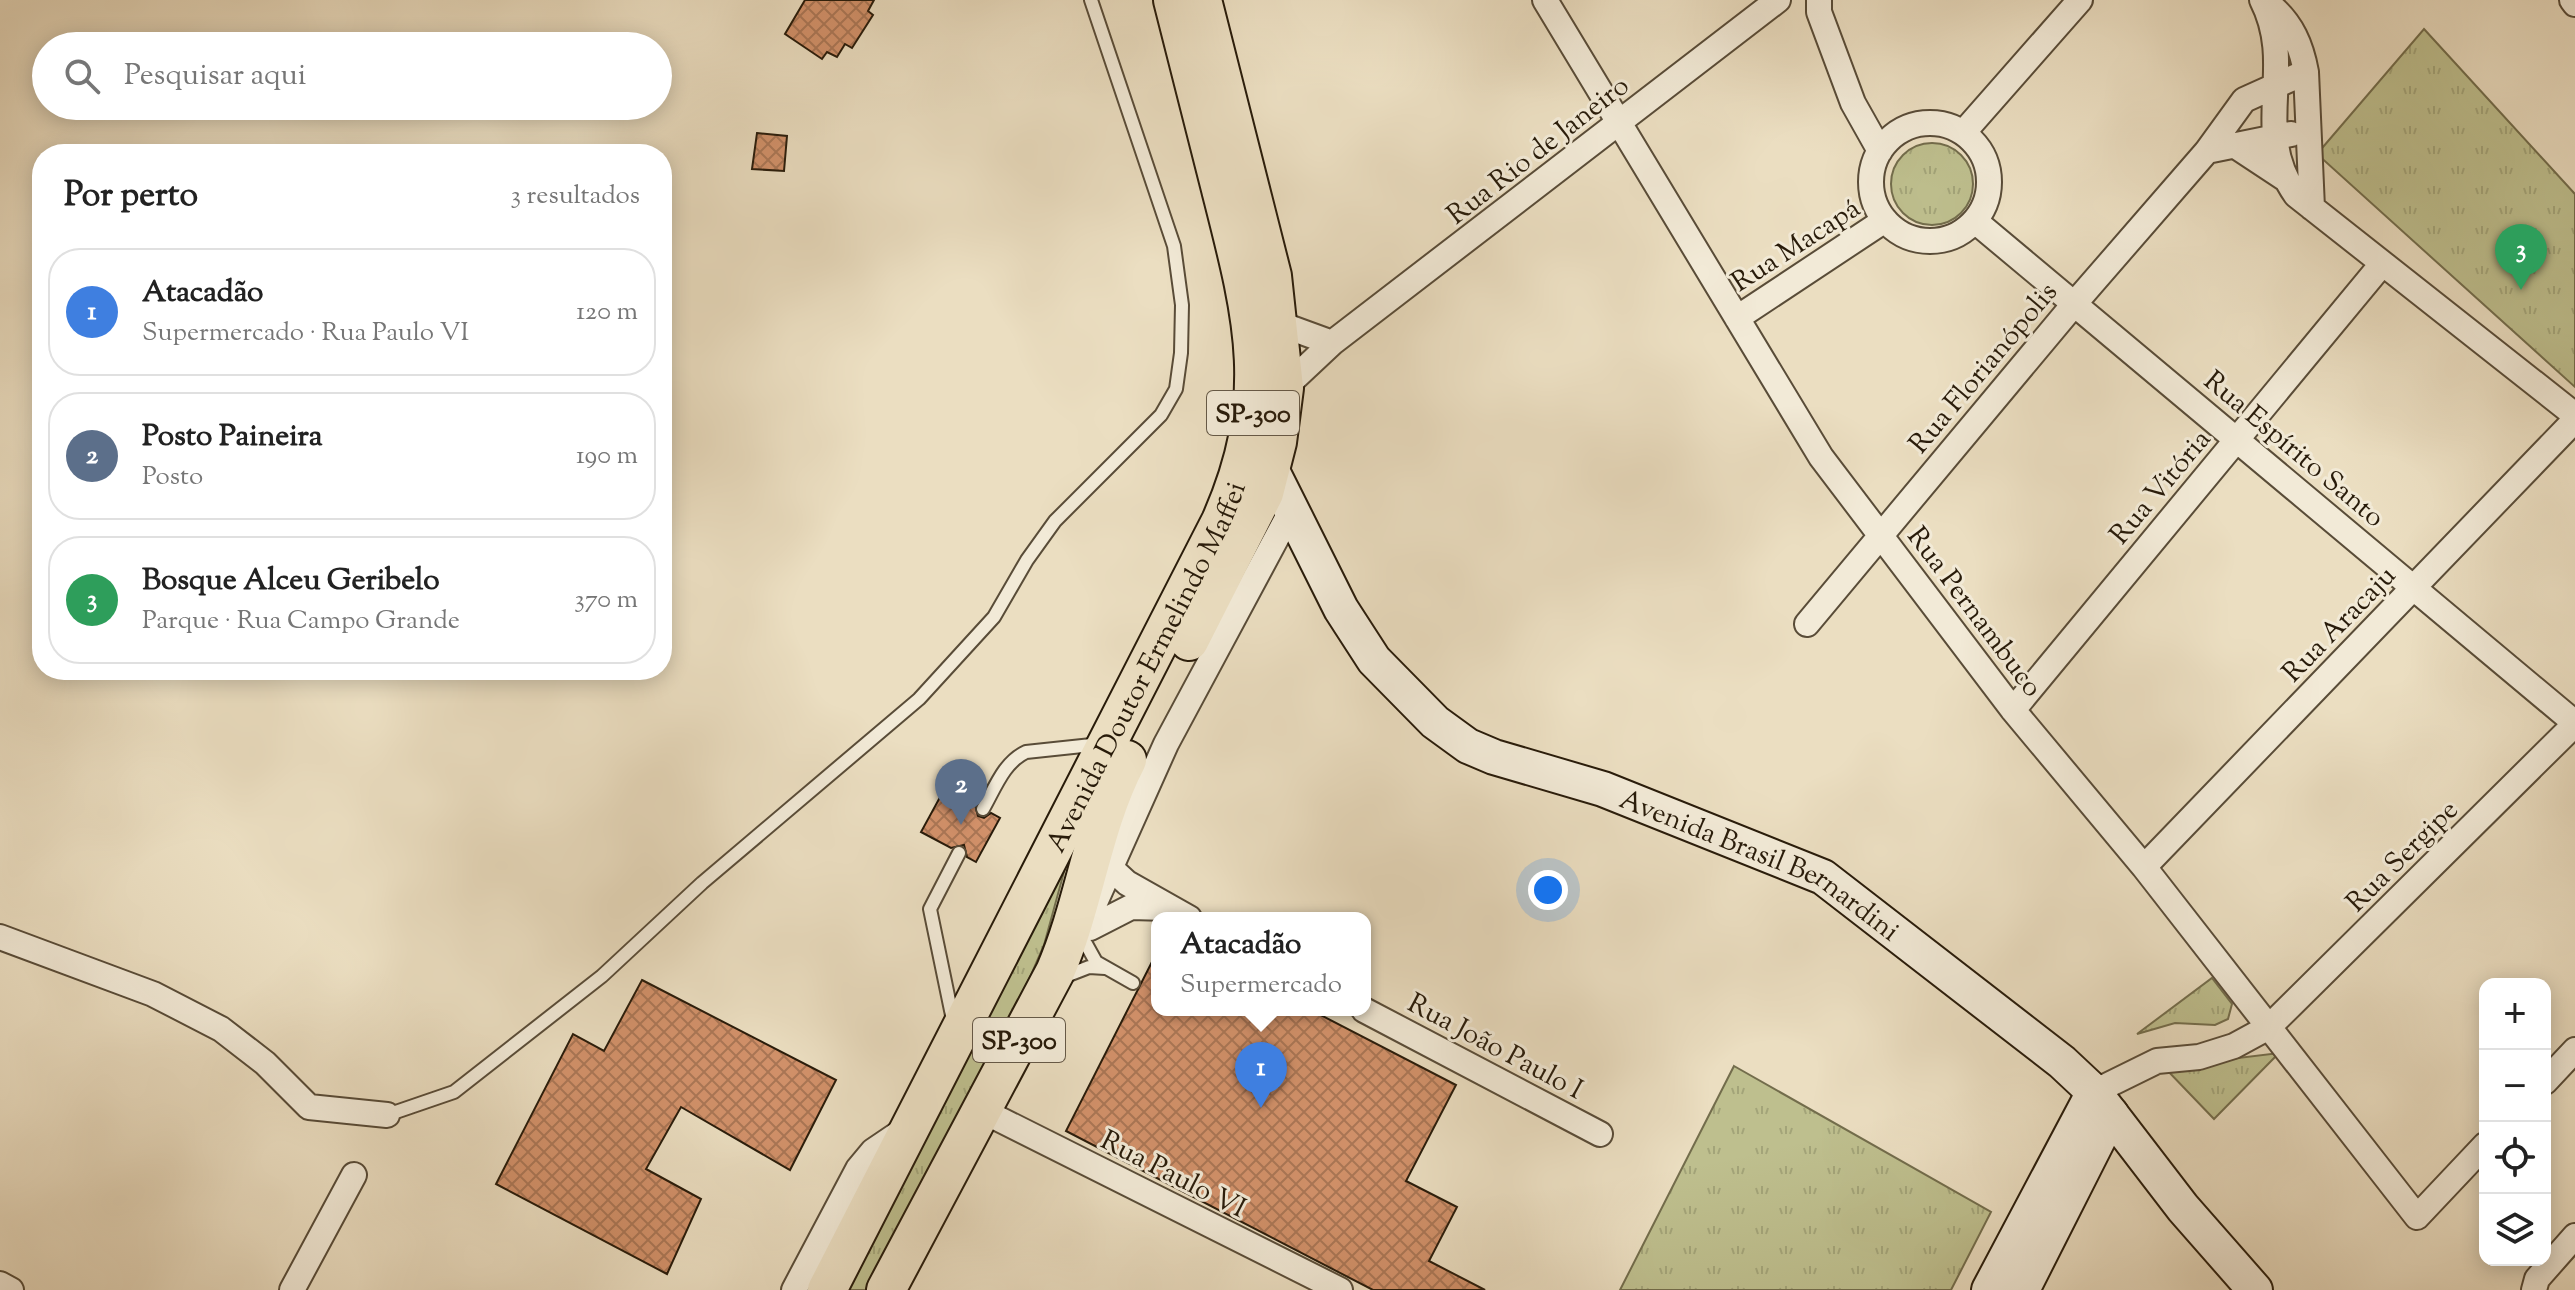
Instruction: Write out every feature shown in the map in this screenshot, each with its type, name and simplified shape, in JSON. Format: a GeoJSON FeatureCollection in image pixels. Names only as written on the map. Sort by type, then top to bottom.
{"type":"FeatureCollection","features":[{"type":"Feature","properties":{"kind":"main road","name":"Avenida Doutor Ermelindo Maffei"},"geometry":{"type":"LineString","coordinates":[[827,1290],[1235,490],[1245,457],[1255,389],[1253,326],[1247,291],[1173,0]]}},
{"type":"Feature","properties":{"kind":"main road","name":"Avenida Doutor Ermelindo Maffei"},"geometry":{"type":"LineString","coordinates":[[886,1290],[1063,952],[1101,858],[1110,793],[1256,512],[1271,469],[1284,388],[1280,324],[1272,276],[1202,0]]}},
{"type":"Feature","properties":{"kind":"street","name":"Rua Pernambuco"},"geometry":{"type":"LineString","coordinates":[[1545,0],[1821,457],[2013,710],[2144,867],[2417,1217],[2479,1151]]}},
{"type":"Feature","properties":{"kind":"street","name":"Rua Rio de Janeiro"},"geometry":{"type":"LineString","coordinates":[[1284,388],[1332,343],[1778,0]]}},
{"type":"Feature","properties":{"kind":"street"},"geometry":{"type":"LineString","coordinates":[[1963,133],[2080,0]]}},
{"type":"Feature","properties":{"kind":"street"},"geometry":{"type":"LineString","coordinates":[[2263,0],[2292,29],[2306,72],[2312,208]]}},
{"type":"Feature","properties":{"kind":"street"},"geometry":{"type":"LineString","coordinates":[[2263,0],[2277,39],[2275,137],[2284,178]]}},
{"type":"Feature","properties":{"kind":"street"},"geometry":{"type":"LineString","coordinates":[[1815,4],[1853,103],[1880,151]]}},
{"type":"Feature","properties":{"kind":"street","name":"Rua Florianópolis"},"geometry":{"type":"LineString","coordinates":[[1807,624],[2075,303],[2207,151],[2244,100],[2306,72]]}},
{"type":"Feature","properties":{"kind":"street"},"geometry":{"type":"LineString","coordinates":[[1941,124],[1963,133],[1981,153],[1989,178],[1987,196],[1975,221],[1950,238],[1930,241],[1910,238],[1885,220],[1875,202],[1872,182],[1880,151],[1896,134],[1918,125],[1941,124]]}},
{"type":"Feature","properties":{"kind":"street"},"geometry":{"type":"LineString","coordinates":[[2207,151],[2307,131]]}},
{"type":"Feature","properties":{"kind":"street"},"geometry":{"type":"LineString","coordinates":[[2234,145],[2284,178],[2296,195],[2575,418]]}},
{"type":"Feature","properties":{"kind":"street","name":"Rua Macapá"},"geometry":{"type":"LineString","coordinates":[[1737,318],[1885,220]]}},
{"type":"Feature","properties":{"kind":"street","name":"Rua Espírito Santo"},"geometry":{"type":"LineString","coordinates":[[1975,221],[2238,437],[2575,724]]}},
{"type":"Feature","properties":{"kind":"street","name":"Rua Vitória"},"geometry":{"type":"LineString","coordinates":[[2013,710],[2382,264]]}},
{"type":"Feature","properties":{"kind":"street"},"geometry":{"type":"LineString","coordinates":[[1280,324],[1332,343]]}},
{"type":"Feature","properties":{"kind":"street","name":"Rua Aracaju"},"geometry":{"type":"LineString","coordinates":[[2144,867],[2575,418]]}},
{"type":"Feature","properties":{"kind":"street","name":"Avenida Brasil Bernardini"},"geometry":{"type":"LineString","coordinates":[[1271,469],[1341,609],[1374,660],[1435,722],[1468,746],[1603,789],[1823,877],[2062,1062],[2109,1094],[2183,1208],[2255,1290]]}},
{"type":"Feature","properties":{"kind":"street"},"geometry":{"type":"LineString","coordinates":[[1022,1033],[1046,1022],[1071,974],[1090,926],[1101,858],[1292,509]]}},
{"type":"Feature","properties":{"kind":"street","name":"Rua Sergipe"},"geometry":{"type":"LineString","coordinates":[[2109,1094],[2157,1061],[2199,1057],[2234,1046],[2269,1027],[2575,724]]}},
{"type":"Feature","properties":{"kind":"street"},"geometry":{"type":"LineString","coordinates":[[1101,858],[1178,912]]}},
{"type":"Feature","properties":{"kind":"street"},"geometry":{"type":"LineString","coordinates":[[1090,926],[1131,907],[1171,912]]}},
{"type":"Feature","properties":{"kind":"street"},"geometry":{"type":"LineString","coordinates":[[0,937],[153,994],[221,1029],[265,1063],[309,1107],[387,1115]]}},
{"type":"Feature","properties":{"kind":"street","name":"Rua João Paulo I"},"geometry":{"type":"LineString","coordinates":[[1371,1014],[1600,1134]]}},
{"type":"Feature","properties":{"kind":"street"},"geometry":{"type":"LineString","coordinates":[[2551,1076],[2575,1050]]}},
{"type":"Feature","properties":{"kind":"street"},"geometry":{"type":"LineString","coordinates":[[1989,1290],[2109,1094]]}},
{"type":"Feature","properties":{"kind":"street"},"geometry":{"type":"LineString","coordinates":[[2022,1290],[2109,1094]]}},
{"type":"Feature","properties":{"kind":"street","name":"Rua Paulo VI"},"geometry":{"type":"LineString","coordinates":[[981,1110],[1340,1290]]}},
{"type":"Feature","properties":{"kind":"street"},"geometry":{"type":"LineString","coordinates":[[794,1290],[858,1169],[873,1151],[912,1124]]}},
{"type":"Feature","properties":{"kind":"street"},"geometry":{"type":"LineString","coordinates":[[292,1290],[354,1175]]}},
{"type":"Feature","properties":{"kind":"street"},"geometry":{"type":"LineString","coordinates":[[2534,1290],[2537,1279],[2575,1236]]}},
{"type":"Feature","properties":{"kind":"street"},"geometry":{"type":"LineString","coordinates":[[0,1284],[11,1290]]}},
{"type":"Feature","properties":{"kind":"lane"},"geometry":{"type":"LineString","coordinates":[[387,1115],[454,1092],[467,1083],[602,976],[702,883],[919,699],[994,617],[1027,560],[1055,521],[1161,415],[1176,389],[1181,353],[1182,305],[1174,246],[1091,0]]}},
{"type":"Feature","properties":{"kind":"lane"},"geometry":{"type":"LineString","coordinates":[[983,809],[1009,764],[1018,756],[1026,752],[1108,743]]}},
{"type":"Feature","properties":{"kind":"lane"},"geometry":{"type":"LineString","coordinates":[[957,1036],[930,909],[959,853]]}},
{"type":"Feature","properties":{"kind":"lane"},"geometry":{"type":"LineString","coordinates":[[1090,926],[1105,968]]}},
{"type":"Feature","properties":{"kind":"lane"},"geometry":{"type":"LineString","coordinates":[[1071,974],[1089,967],[1105,968],[1133,983]]}},
{"type":"Feature","properties":{"kind":"green space"},"geometry":{"type":"Polygon","coordinates":[[[2424,29],[2575,194],[2575,387],[2317,154],[2424,29]]]}},
{"type":"Feature","properties":{"kind":"green space"},"geometry":{"type":"Polygon","coordinates":[[[1932,143],[1948,147],[1961,155],[1969,168],[1973,184],[1969,200],[1961,213],[1948,221],[1932,225],[1916,221],[1903,213],[1895,200],[1891,184],[1895,168],[1903,155],[1916,147],[1932,143]]]}},
{"type":"Feature","properties":{"kind":"green space"},"geometry":{"type":"Polygon","coordinates":[[[1075,832],[1044,945],[1031,975],[869,1290],[840,1290],[1075,832]]]}},
{"type":"Feature","properties":{"kind":"green space"},"geometry":{"type":"Polygon","coordinates":[[[2212,978],[2232,1004],[2228,1019],[2215,1025],[2175,1023],[2137,1034],[2212,978]]]}},
{"type":"Feature","properties":{"kind":"green space"},"geometry":{"type":"Polygon","coordinates":[[[2279,1053],[2214,1119],[2164,1067],[2279,1053]]]}},
{"type":"Feature","properties":{"kind":"green space"},"geometry":{"type":"Polygon","coordinates":[[[1734,1066],[1991,1212],[1951,1290],[1620,1290],[1734,1066]]]}},
{"type":"Feature","properties":{"kind":"building"},"geometry":{"type":"Polygon","coordinates":[[[805,0],[874,0],[868,11],[873,15],[852,48],[845,44],[837,57],[827,52],[822,59],[785,34],[805,0]]]}},
{"type":"Feature","properties":{"kind":"building"},"geometry":{"type":"Polygon","coordinates":[[[757,133],[787,136],[784,171],[752,169],[757,133]]]}},
{"type":"Feature","properties":{"kind":"building"},"geometry":{"type":"Polygon","coordinates":[[[945,788],[975,804],[978,816],[984,818],[991,813],[1000,818],[976,862],[967,857],[964,845],[951,848],[921,832],[945,788]]]}},
{"type":"Feature","properties":{"kind":"building"},"geometry":{"type":"Polygon","coordinates":[[[1151,964],[1151,1016],[1323,1016],[1456,1085],[1406,1181],[1457,1207],[1429,1261],[1485,1290],[1373,1290],[1066,1131],[1151,964]]]}},
{"type":"Feature","properties":{"kind":"building"},"geometry":{"type":"Polygon","coordinates":[[[642,980],[836,1080],[790,1170],[681,1107],[646,1169],[701,1199],[667,1274],[496,1184],[573,1034],[604,1051],[642,980]]]}},
{"type":"Feature","properties":{"kind":"place","name":"Bosque Alceu Geribelo"},"geometry":{"type":"Point","coordinates":[2521,290]}},
{"type":"Feature","properties":{"kind":"place","name":"Posto Paineira"},"geometry":{"type":"Point","coordinates":[961,825]}},
{"type":"Feature","properties":{"kind":"place","name":"Atacadão"},"geometry":{"type":"Point","coordinates":[1261,1108]}}]}
